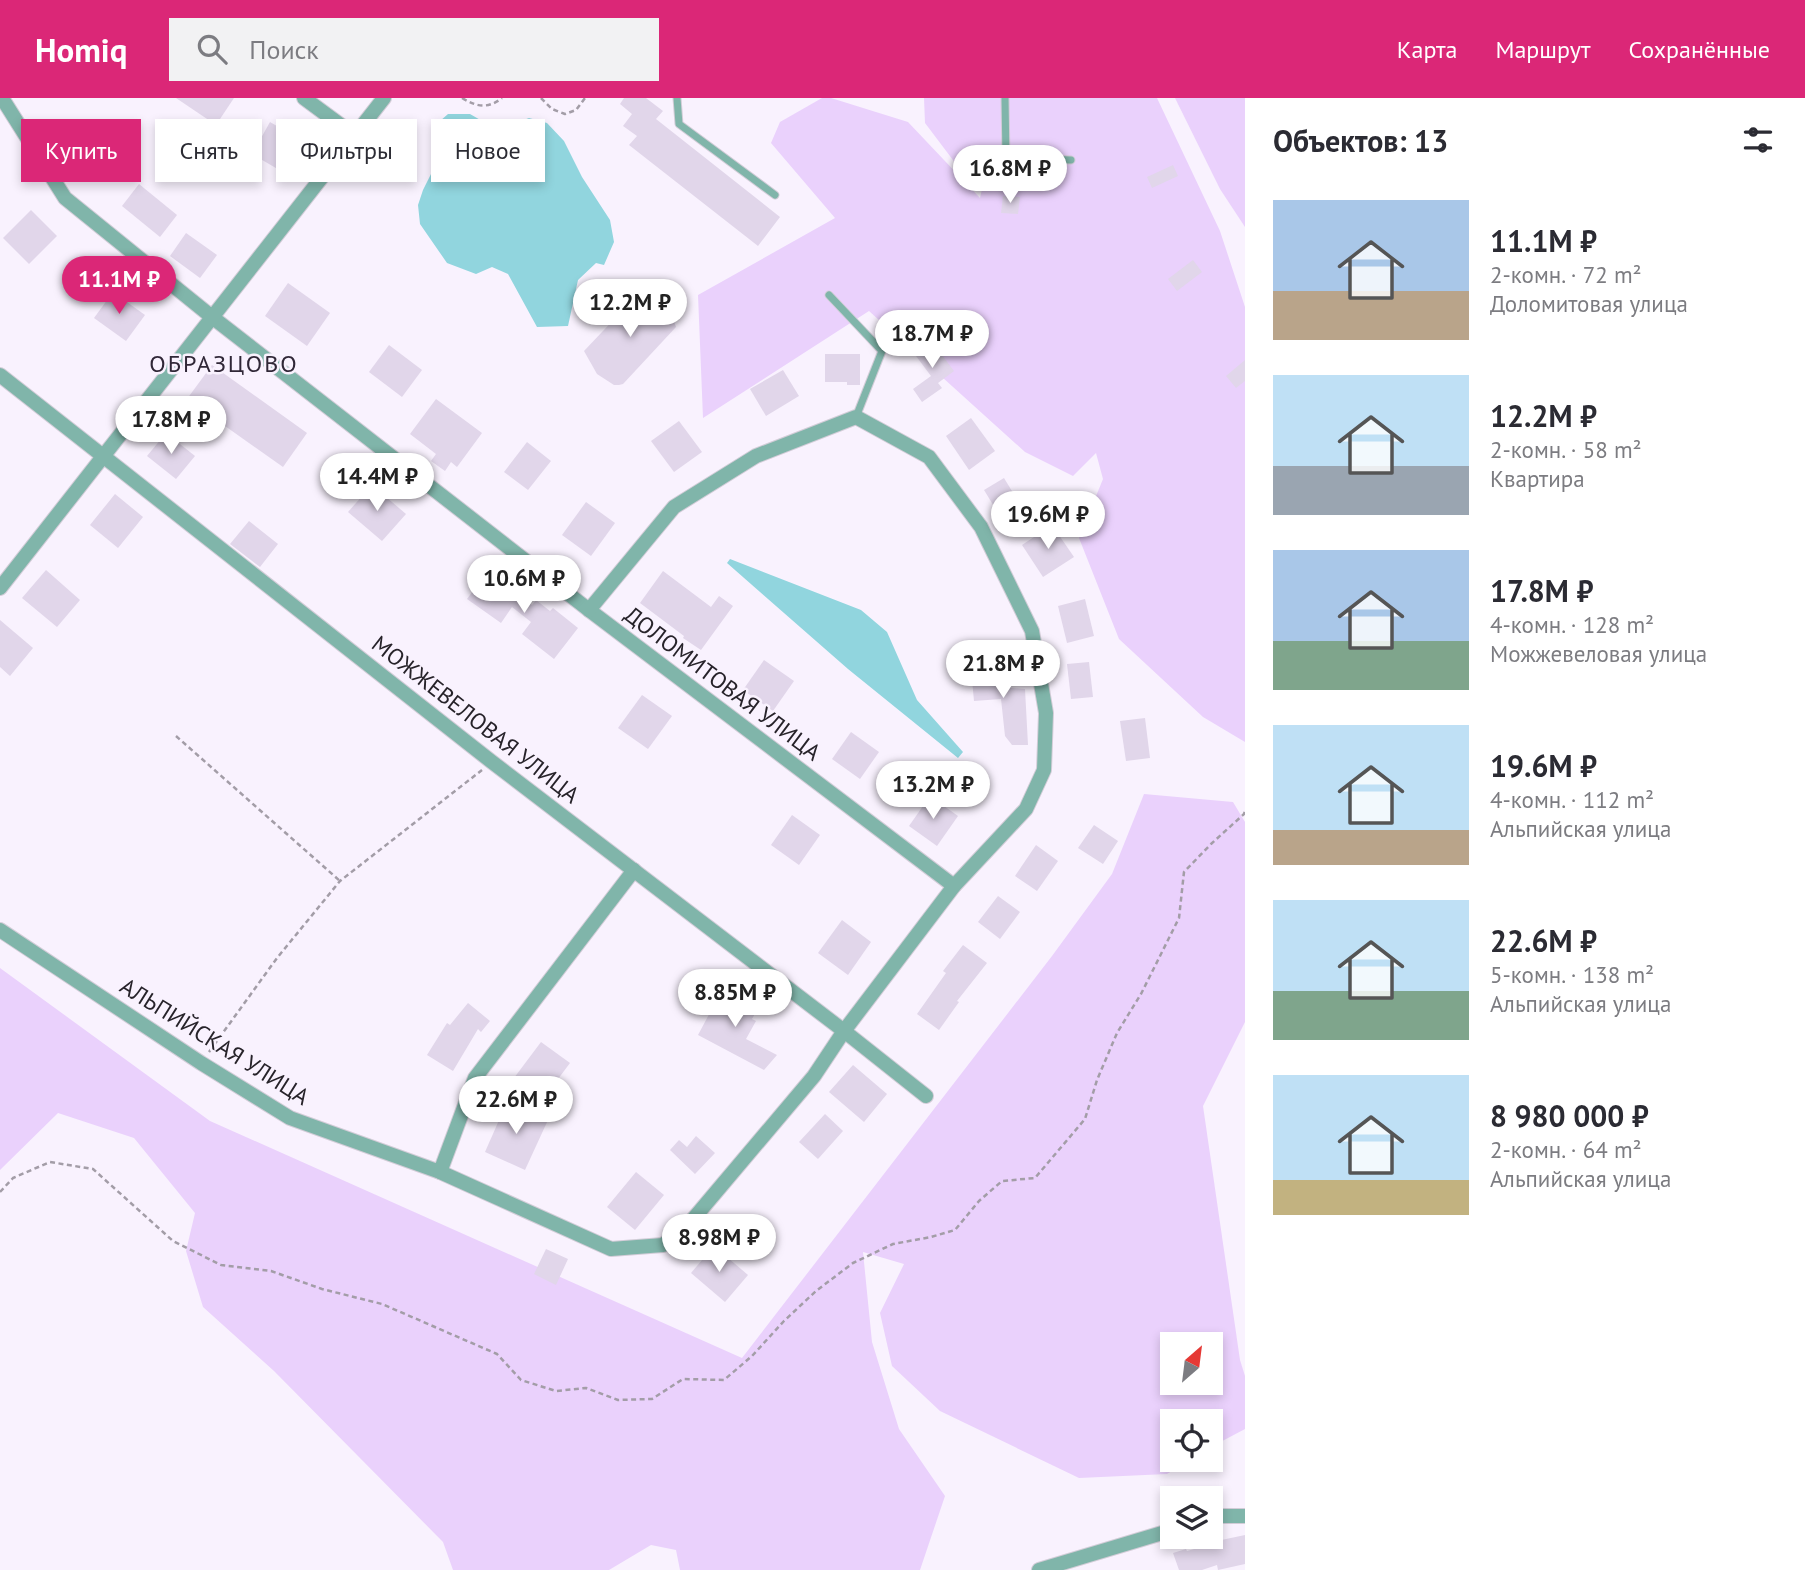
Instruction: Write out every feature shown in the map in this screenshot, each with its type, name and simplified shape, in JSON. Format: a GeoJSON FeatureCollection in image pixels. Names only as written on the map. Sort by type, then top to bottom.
{"type":"FeatureCollection","features":[{"type":"Feature","properties":{"kind":"street","name":"ДОЛОМИТОВАЯ УЛИЦА"},"geometry":{"type":"LineString","coordinates":[[2,98],[65,198],[212,317],[589,610],[954,886]]}},
{"type":"Feature","properties":{"kind":"street"},"geometry":{"type":"LineString","coordinates":[[304,98],[333,119]]}},
{"type":"Feature","properties":{"kind":"street"},"geometry":{"type":"LineString","coordinates":[[368,119],[384,98]]}},
{"type":"Feature","properties":{"kind":"street"},"geometry":{"type":"LineString","coordinates":[[0,588],[318,182]]}},
{"type":"Feature","properties":{"kind":"street","name":"МОЖЖЕВЕЛОВАЯ УЛИЦА"},"geometry":{"type":"LineString","coordinates":[[0,375],[492,762],[926,1096]]}},
{"type":"Feature","properties":{"kind":"street"},"geometry":{"type":"LineString","coordinates":[[589,610],[674,507],[756,456],[856,417]]}},
{"type":"Feature","properties":{"kind":"street","name":"АЛЬПИЙСКАЯ УЛИЦА"},"geometry":{"type":"LineString","coordinates":[[0,930],[201,1063],[290,1118],[440,1172],[611,1249],[663,1245],[689,1224],[814,1076],[844,1031],[954,886],[1026,809],[1044,771],[1046,713],[1032,631],[981,527],[929,457],[856,417]]}},
{"type":"Feature","properties":{"kind":"street"},"geometry":{"type":"LineString","coordinates":[[440,1172],[475,1078],[634,870]]}},
{"type":"Feature","properties":{"kind":"street"},"geometry":{"type":"LineString","coordinates":[[1223,1517],[1245,1516]]}},
{"type":"Feature","properties":{"kind":"street"},"geometry":{"type":"LineString","coordinates":[[1039,1570],[1160,1534]]}},
{"type":"Feature","properties":{"kind":"lane"},"geometry":{"type":"LineString","coordinates":[[677,98],[679,124],[775,195]]}},
{"type":"Feature","properties":{"kind":"lane"},"geometry":{"type":"LineString","coordinates":[[1004,98],[1006,158],[1071,160]]}},
{"type":"Feature","properties":{"kind":"lane"},"geometry":{"type":"LineString","coordinates":[[829,295],[882,351],[856,417]]}},
{"type":"Feature","properties":{"kind":"path"},"geometry":{"type":"LineString","coordinates":[[462,98],[473,105],[484,106],[495,104],[502,98]]}},
{"type":"Feature","properties":{"kind":"path"},"geometry":{"type":"LineString","coordinates":[[541,98],[552,109],[565,114],[576,110],[585,98]]}},
{"type":"Feature","properties":{"kind":"path"},"geometry":{"type":"LineString","coordinates":[[176,736],[340,881]]}},
{"type":"Feature","properties":{"kind":"path"},"geometry":{"type":"LineString","coordinates":[[201,1063],[277,958],[340,881],[492,762]]}},
{"type":"Feature","properties":{"kind":"shaded area"},"geometry":{"type":"Polygon","coordinates":[[[822,98],[831,98],[908,122],[980,198],[983,185],[959,168],[925,123],[924,98],[1157,98],[1220,231],[1245,307],[1245,742],[1203,717],[1119,639],[1079,538],[1103,479],[1096,453],[1073,476],[1025,452],[869,311],[703,418],[698,295],[835,218],[771,143],[780,122],[822,98]]]}},
{"type":"Feature","properties":{"kind":"shaded area"},"geometry":{"type":"Polygon","coordinates":[[[1175,98],[1245,98],[1245,227],[1220,189],[1175,98]]]}},
{"type":"Feature","properties":{"kind":"shaded area"},"geometry":{"type":"Polygon","coordinates":[[[1144,794],[1233,802],[1245,822],[1245,1022],[1203,1106],[1240,1360],[1245,1376],[1245,1429],[1223,1441],[1223,1409],[1160,1409],[1160,1472],[1170,1472],[1079,1478],[940,1411],[892,1366],[880,1313],[904,1264],[863,1252],[872,1342],[899,1429],[945,1496],[920,1570],[680,1570],[676,1550],[651,1545],[609,1570],[453,1570],[443,1542],[274,1371],[203,1307],[186,1251],[195,1213],[134,1138],[58,1113],[0,1170],[0,968],[210,1121],[742,1358],[1052,956],[1112,874],[1144,794]]]}},
{"type":"Feature","properties":{"kind":"water"},"geometry":{"type":"Polygon","coordinates":[[[448,114],[470,114],[479,119],[442,119],[448,114]]]}},
{"type":"Feature","properties":{"kind":"water"},"geometry":{"type":"Polygon","coordinates":[[[547,123],[564,141],[582,177],[610,220],[614,242],[604,265],[596,263],[578,280],[568,326],[537,327],[508,274],[492,267],[476,274],[447,263],[420,224],[418,205],[431,174],[431,182],[545,182],[547,123]]]}},
{"type":"Feature","properties":{"kind":"water"},"geometry":{"type":"Polygon","coordinates":[[[730,559],[861,610],[887,632],[917,700],[963,752],[958,758],[848,669],[727,563],[730,559]]]}},
{"type":"Feature","properties":{"kind":"building"},"geometry":{"type":"Polygon","coordinates":[[[176,98],[234,98],[220,119],[207,119],[176,98]]]}},
{"type":"Feature","properties":{"kind":"building"},"geometry":{"type":"Polygon","coordinates":[[[624,98],[646,98],[663,111],[656,119],[780,217],[758,246],[629,145],[637,136],[623,126],[632,114],[620,104],[624,98]]]}},
{"type":"Feature","properties":{"kind":"building"},"geometry":{"type":"Polygon","coordinates":[[[270,122],[276,126],[276,168],[262,160],[262,136],[270,122]]]}},
{"type":"Feature","properties":{"kind":"building"},"geometry":{"type":"Polygon","coordinates":[[[1173,165],[1178,176],[1152,188],[1147,177],[1173,165]]]}},
{"type":"Feature","properties":{"kind":"building"},"geometry":{"type":"Polygon","coordinates":[[[139,184],[177,215],[160,237],[122,206],[139,184]]]}},
{"type":"Feature","properties":{"kind":"building"},"geometry":{"type":"Polygon","coordinates":[[[1003,196],[1020,197],[1018,214],[1001,213],[1003,196]]]}},
{"type":"Feature","properties":{"kind":"building"},"geometry":{"type":"Polygon","coordinates":[[[31,210],[57,236],[29,264],[3,238],[31,210]]]}},
{"type":"Feature","properties":{"kind":"building"},"geometry":{"type":"Polygon","coordinates":[[[186,233],[217,255],[200,278],[170,256],[186,233]]]}},
{"type":"Feature","properties":{"kind":"building"},"geometry":{"type":"Polygon","coordinates":[[[1193,260],[1202,272],[1177,291],[1168,279],[1193,260]]]}},
{"type":"Feature","properties":{"kind":"building"},"geometry":{"type":"Polygon","coordinates":[[[288,283],[330,313],[307,346],[265,316],[288,283]]]}},
{"type":"Feature","properties":{"kind":"building"},"geometry":{"type":"Polygon","coordinates":[[[113,292],[145,315],[126,341],[94,318],[113,292]]]}},
{"type":"Feature","properties":{"kind":"building"},"geometry":{"type":"Polygon","coordinates":[[[639,293],[646,294],[663,305],[676,327],[623,384],[614,385],[597,374],[584,351],[639,293]]]}},
{"type":"Feature","properties":{"kind":"building"},"geometry":{"type":"Polygon","coordinates":[[[930,339],[954,371],[938,383],[942,388],[922,402],[913,389],[931,376],[913,352],[930,339]]]}},
{"type":"Feature","properties":{"kind":"building"},"geometry":{"type":"Polygon","coordinates":[[[389,345],[422,370],[402,397],[369,372],[389,345]]]}},
{"type":"Feature","properties":{"kind":"building"},"geometry":{"type":"Polygon","coordinates":[[[825,354],[860,354],[860,385],[825,382],[825,354]]]}},
{"type":"Feature","properties":{"kind":"building"},"geometry":{"type":"Polygon","coordinates":[[[1245,360],[1245,381],[1236,388],[1226,376],[1245,360]]]}},
{"type":"Feature","properties":{"kind":"building"},"geometry":{"type":"Polygon","coordinates":[[[212,365],[307,433],[283,467],[187,399],[212,365]]]}},
{"type":"Feature","properties":{"kind":"building"},"geometry":{"type":"Polygon","coordinates":[[[783,370],[799,396],[766,416],[750,389],[783,370]]]}},
{"type":"Feature","properties":{"kind":"building"},"geometry":{"type":"Polygon","coordinates":[[[436,399],[482,433],[457,467],[451,462],[445,471],[431,461],[436,454],[410,434],[436,399]]]}},
{"type":"Feature","properties":{"kind":"building"},"geometry":{"type":"Polygon","coordinates":[[[971,418],[995,451],[969,470],[946,436],[971,418]]]}},
{"type":"Feature","properties":{"kind":"building"},"geometry":{"type":"Polygon","coordinates":[[[679,421],[702,452],[674,472],[651,441],[679,421]]]}},
{"type":"Feature","properties":{"kind":"building"},"geometry":{"type":"Polygon","coordinates":[[[166,433],[195,456],[176,479],[147,456],[166,433]]]}},
{"type":"Feature","properties":{"kind":"building"},"geometry":{"type":"Polygon","coordinates":[[[527,442],[551,461],[528,490],[504,472],[527,442]]]}},
{"type":"Feature","properties":{"kind":"building"},"geometry":{"type":"Polygon","coordinates":[[[1004,478],[1026,514],[1006,526],[984,490],[1004,478]]]}},
{"type":"Feature","properties":{"kind":"building"},"geometry":{"type":"Polygon","coordinates":[[[372,485],[406,514],[382,541],[348,512],[372,485]]]}},
{"type":"Feature","properties":{"kind":"building"},"geometry":{"type":"Polygon","coordinates":[[[115,494],[143,517],[118,548],[90,525],[115,494]]]}},
{"type":"Feature","properties":{"kind":"building"},"geometry":{"type":"Polygon","coordinates":[[[586,502],[615,523],[591,556],[562,535],[586,502]]]}},
{"type":"Feature","properties":{"kind":"building"},"geometry":{"type":"Polygon","coordinates":[[[249,521],[278,544],[260,567],[230,544],[249,521]]]}},
{"type":"Feature","properties":{"kind":"building"},"geometry":{"type":"Polygon","coordinates":[[[1052,525],[1074,557],[1043,577],[1022,545],[1052,525]]]}},
{"type":"Feature","properties":{"kind":"building"},"geometry":{"type":"Polygon","coordinates":[[[46,570],[80,600],[57,627],[22,598],[46,570]]]}},
{"type":"Feature","properties":{"kind":"building"},"geometry":{"type":"Polygon","coordinates":[[[663,571],[711,607],[719,596],[733,606],[701,650],[640,603],[663,571]]]}},
{"type":"Feature","properties":{"kind":"building"},"geometry":{"type":"Polygon","coordinates":[[[487,572],[532,605],[536,600],[550,611],[553,608],[578,628],[554,659],[522,634],[531,622],[512,607],[501,623],[467,599],[487,572]]]}},
{"type":"Feature","properties":{"kind":"building"},"geometry":{"type":"Polygon","coordinates":[[[1085,599],[1094,636],[1067,643],[1058,606],[1085,599]]]}},
{"type":"Feature","properties":{"kind":"building"},"geometry":{"type":"Polygon","coordinates":[[[0,620],[33,648],[10,676],[0,667],[0,620]]]}},
{"type":"Feature","properties":{"kind":"building"},"geometry":{"type":"Polygon","coordinates":[[[764,660],[794,681],[773,711],[743,690],[764,660]]]}},
{"type":"Feature","properties":{"kind":"building"},"geometry":{"type":"Polygon","coordinates":[[[1089,662],[1093,697],[1071,699],[1067,664],[1089,662]]]}},
{"type":"Feature","properties":{"kind":"building"},"geometry":{"type":"Polygon","coordinates":[[[1009,666],[1011,688],[1025,689],[1028,745],[1012,745],[1005,736],[1001,699],[974,701],[971,669],[1009,666]]]}},
{"type":"Feature","properties":{"kind":"building"},"geometry":{"type":"Polygon","coordinates":[[[642,695],[672,716],[648,749],[618,728],[642,695]]]}},
{"type":"Feature","properties":{"kind":"building"},"geometry":{"type":"Polygon","coordinates":[[[1145,718],[1150,758],[1126,761],[1120,721],[1145,718]]]}},
{"type":"Feature","properties":{"kind":"building"},"geometry":{"type":"Polygon","coordinates":[[[851,732],[879,752],[860,779],[832,759],[851,732]]]}},
{"type":"Feature","properties":{"kind":"building"},"geometry":{"type":"Polygon","coordinates":[[[930,796],[958,816],[937,846],[909,826],[930,796]]]}},
{"type":"Feature","properties":{"kind":"building"},"geometry":{"type":"Polygon","coordinates":[[[792,815],[820,835],[799,865],[771,845],[792,815]]]}},
{"type":"Feature","properties":{"kind":"building"},"geometry":{"type":"Polygon","coordinates":[[[1094,825],[1118,841],[1103,864],[1078,848],[1094,825]]]}},
{"type":"Feature","properties":{"kind":"building"},"geometry":{"type":"Polygon","coordinates":[[[1036,845],[1058,861],[1037,891],[1015,876],[1036,845]]]}},
{"type":"Feature","properties":{"kind":"building"},"geometry":{"type":"Polygon","coordinates":[[[998,896],[1020,912],[1000,939],[978,922],[998,896]]]}},
{"type":"Feature","properties":{"kind":"building"},"geometry":{"type":"Polygon","coordinates":[[[842,920],[871,942],[848,975],[818,953],[842,920]]]}},
{"type":"Feature","properties":{"kind":"building"},"geometry":{"type":"Polygon","coordinates":[[[963,945],[987,963],[957,1001],[959,1002],[939,1030],[917,1014],[946,973],[943,971],[963,945]]]}},
{"type":"Feature","properties":{"kind":"building"},"geometry":{"type":"Polygon","coordinates":[[[722,990],[732,995],[734,991],[752,1000],[749,1005],[757,1010],[752,1019],[756,1021],[746,1039],[777,1055],[764,1070],[698,1035],[722,990]]]}},
{"type":"Feature","properties":{"kind":"building"},"geometry":{"type":"Polygon","coordinates":[[[468,1003],[490,1021],[481,1032],[478,1029],[453,1071],[427,1055],[447,1023],[450,1025],[468,1003]]]}},
{"type":"Feature","properties":{"kind":"building"},"geometry":{"type":"Polygon","coordinates":[[[541,1042],[570,1063],[543,1099],[514,1078],[541,1042]]]}},
{"type":"Feature","properties":{"kind":"building"},"geometry":{"type":"Polygon","coordinates":[[[853,1065],[887,1094],[864,1122],[829,1092],[853,1065]]]}},
{"type":"Feature","properties":{"kind":"building"},"geometry":{"type":"Polygon","coordinates":[[[507,1102],[548,1120],[525,1170],[485,1152],[507,1102]]]}},
{"type":"Feature","properties":{"kind":"building"},"geometry":{"type":"Polygon","coordinates":[[[825,1114],[843,1131],[818,1159],[799,1142],[825,1114]]]}},
{"type":"Feature","properties":{"kind":"building"},"geometry":{"type":"Polygon","coordinates":[[[696,1136],[715,1153],[695,1174],[670,1150],[679,1140],[687,1147],[696,1136]]]}},
{"type":"Feature","properties":{"kind":"building"},"geometry":{"type":"Polygon","coordinates":[[[636,1172],[664,1195],[635,1230],[607,1207],[636,1172]]]}},
{"type":"Feature","properties":{"kind":"building"},"geometry":{"type":"Polygon","coordinates":[[[714,1246],[748,1275],[725,1302],[691,1273],[714,1246]]]}},
{"type":"Feature","properties":{"kind":"building"},"geometry":{"type":"Polygon","coordinates":[[[546,1249],[568,1259],[556,1285],[534,1274],[546,1249]]]}},
{"type":"Feature","properties":{"kind":"building"},"geometry":{"type":"Polygon","coordinates":[[[1245,1535],[1245,1564],[1218,1570],[1217,1565],[1202,1570],[1179,1570],[1173,1553],[1186,1549],[1223,1549],[1223,1540],[1245,1535]]]}},
{"type":"Feature","properties":{"kind":"district","name":"ОБРАЗЦОВО"},"geometry":{"type":"Point","coordinates":[224,363]}}]}
